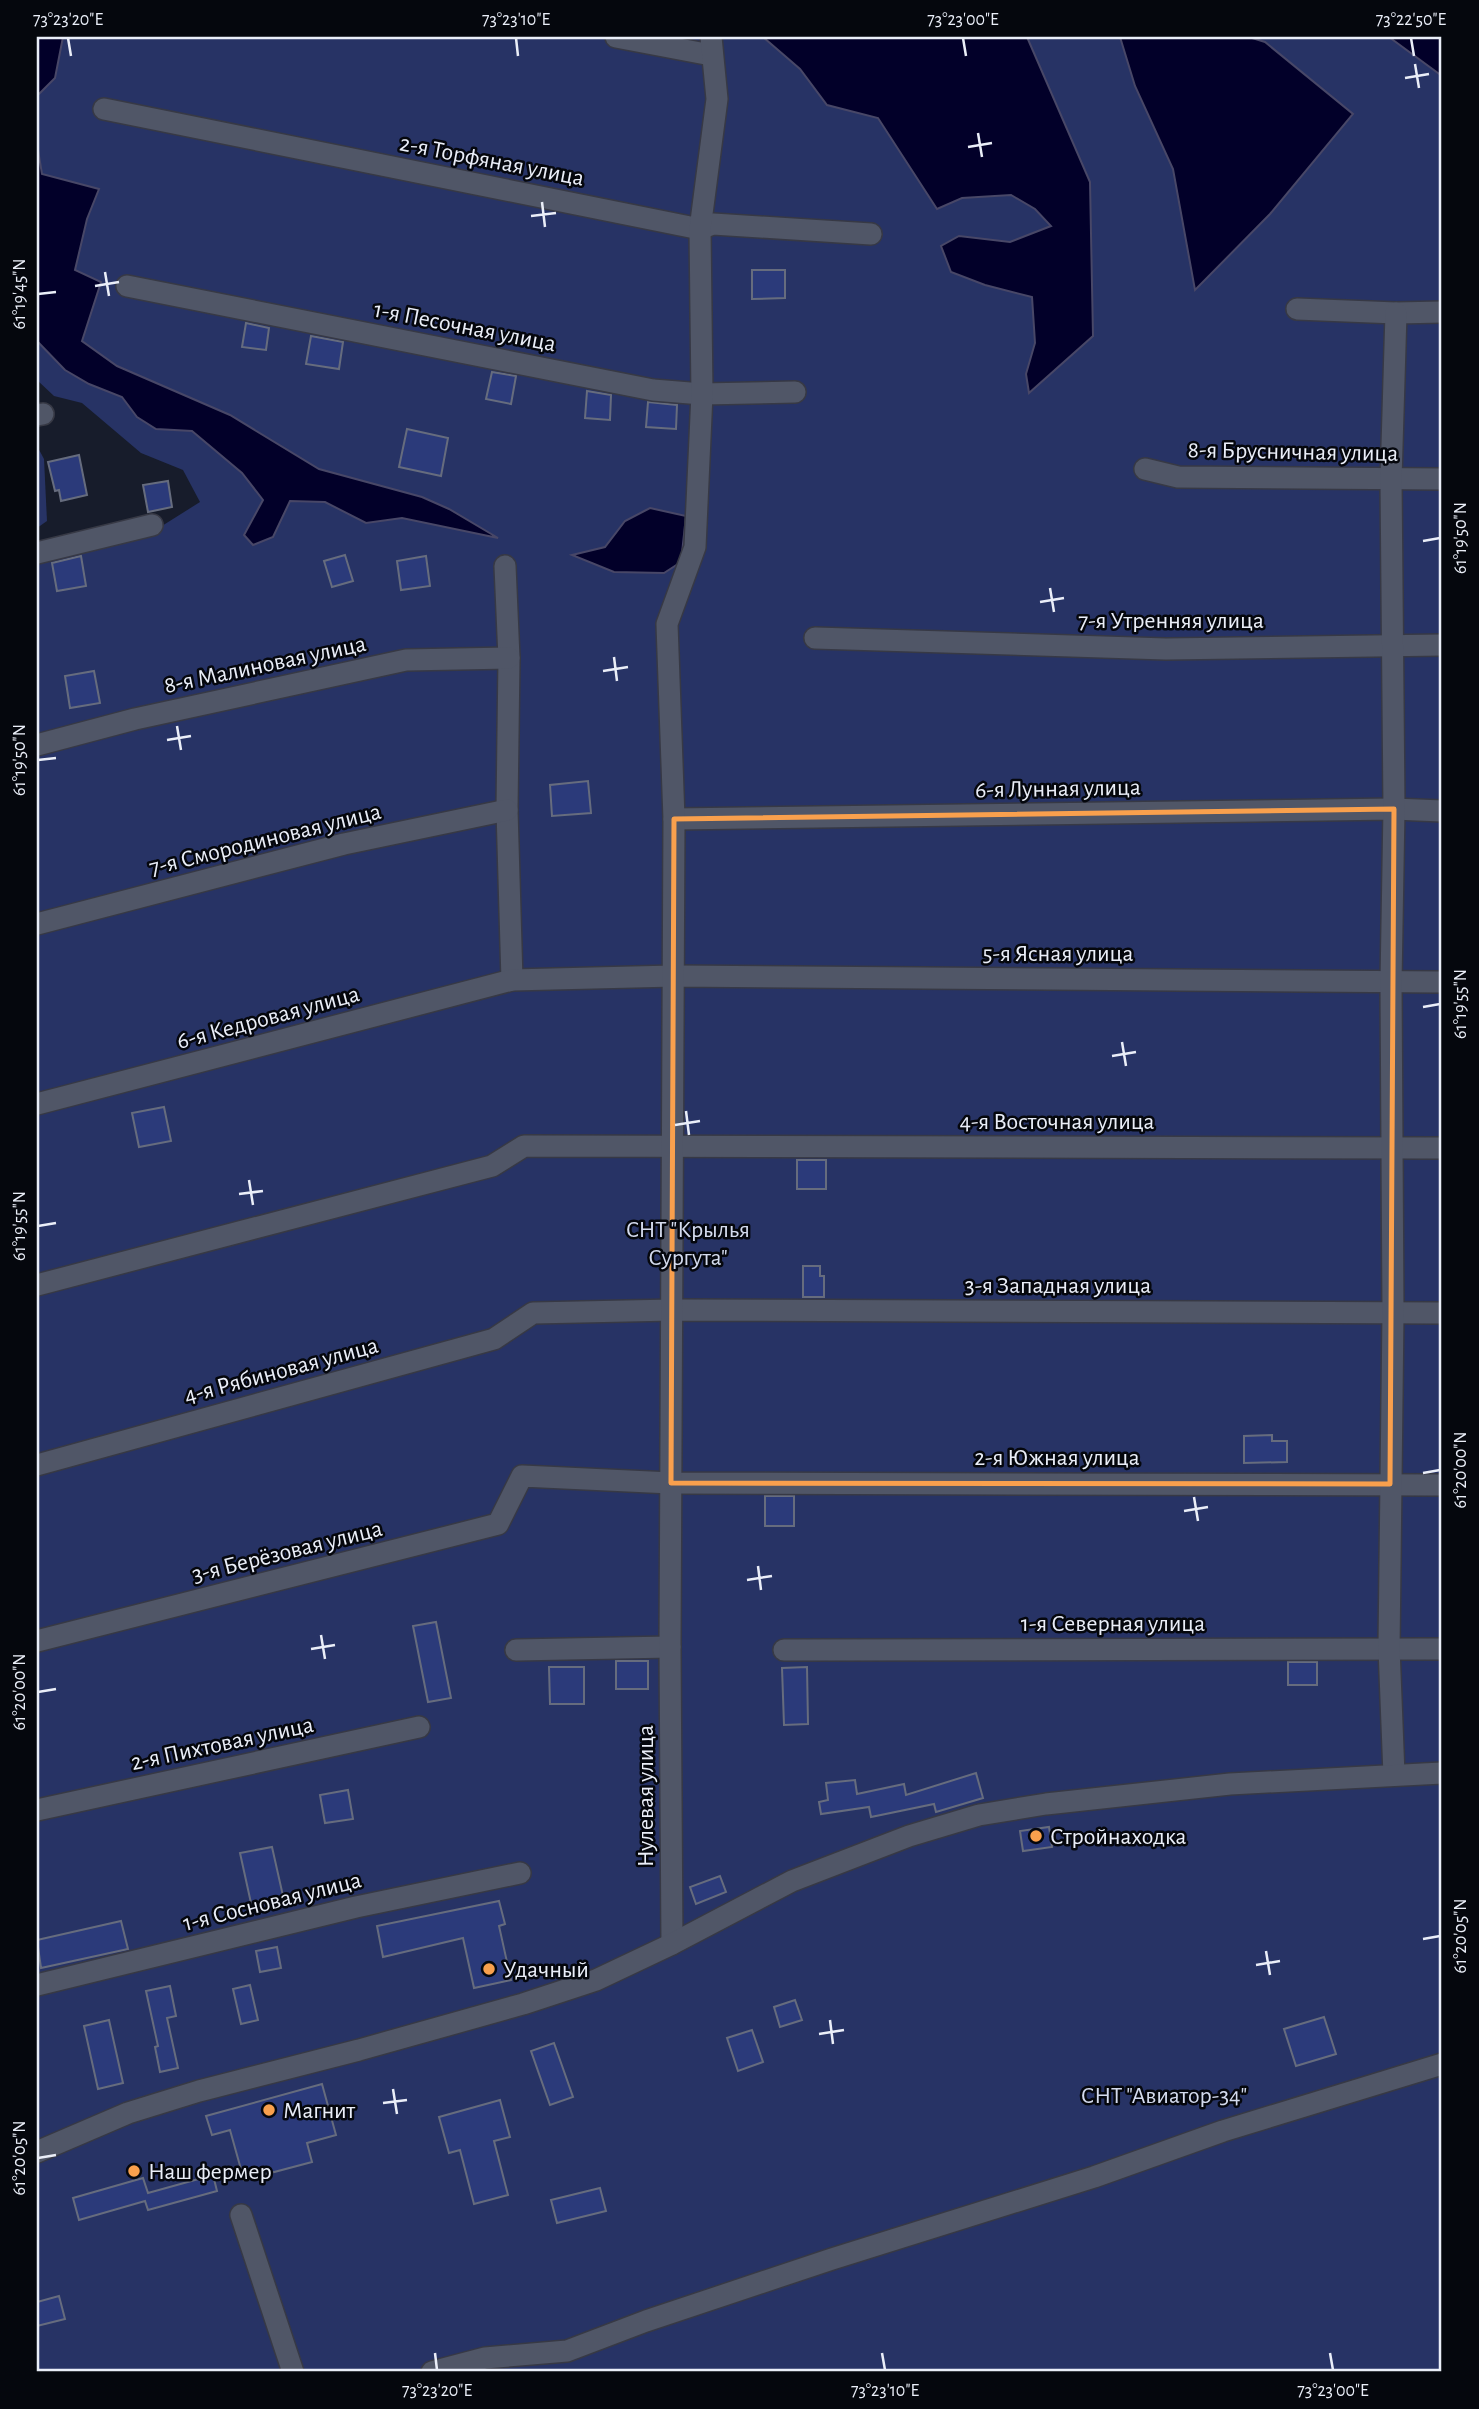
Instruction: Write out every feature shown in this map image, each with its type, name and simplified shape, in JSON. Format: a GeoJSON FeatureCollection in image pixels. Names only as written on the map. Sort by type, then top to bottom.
{"type":"FeatureCollection","features":[{"type":"Feature","properties":{"kind":"street"},"geometry":{"type":"LineString","coordinates":[[616,37],[711,46]]}},
{"type":"Feature","properties":{"kind":"street","name":"Нулевая улица"},"geometry":{"type":"LineString","coordinates":[[672,1944],[670,1647],[674,819],[667,624],[695,547],[702,394],[700,229],[717,99],[711,46]]}},
{"type":"Feature","properties":{"kind":"street","name":"2-я Торфяная улица"},"geometry":{"type":"LineString","coordinates":[[104,109],[700,229],[713,224],[871,234]]}},
{"type":"Feature","properties":{"kind":"street","name":"1-я Песочная улица"},"geometry":{"type":"LineString","coordinates":[[127,286],[653,390],[702,394],[795,392]]}},
{"type":"Feature","properties":{"kind":"street"},"geometry":{"type":"LineString","coordinates":[[1297,309],[1442,312]]}},
{"type":"Feature","properties":{"kind":"street"},"geometry":{"type":"LineString","coordinates":[[1394,1776],[1389,1648],[1394,1148],[1391,982],[1394,809],[1391,479],[1396,313]]}},
{"type":"Feature","properties":{"kind":"street","name":"8-я Брусничная улица"},"geometry":{"type":"LineString","coordinates":[[1145,468],[1178,477],[1442,479]]}},
{"type":"Feature","properties":{"kind":"street"},"geometry":{"type":"LineString","coordinates":[[37,553],[152,525]]}},
{"type":"Feature","properties":{"kind":"street"},"geometry":{"type":"LineString","coordinates":[[505,566],[509,659],[507,810],[512,980]]}},
{"type":"Feature","properties":{"kind":"street","name":"7-я Утренняя улица"},"geometry":{"type":"LineString","coordinates":[[815,638],[1166,649],[1442,645]]}},
{"type":"Feature","properties":{"kind":"street","name":"8-я Малиновая улица"},"geometry":{"type":"LineString","coordinates":[[37,745],[135,719],[406,660],[509,659]]}},
{"type":"Feature","properties":{"kind":"street","name":"6-я Лунная улица"},"geometry":{"type":"LineString","coordinates":[[674,819],[1394,809],[1442,811]]}},
{"type":"Feature","properties":{"kind":"street","name":"7-я Смородиновая улица"},"geometry":{"type":"LineString","coordinates":[[37,924],[344,844],[507,810]]}},
{"type":"Feature","properties":{"kind":"street","name":"5-я Ясная улица"},"geometry":{"type":"LineString","coordinates":[[512,980],[674,976],[1442,982]]}},
{"type":"Feature","properties":{"kind":"street","name":"6-я Кедровая улица"},"geometry":{"type":"LineString","coordinates":[[37,1104],[512,980]]}},
{"type":"Feature","properties":{"kind":"street","name":"4-я Восточная улица"},"geometry":{"type":"LineString","coordinates":[[37,1285],[492,1166],[524,1146],[1442,1148]]}},
{"type":"Feature","properties":{"kind":"street","name":"3-я Западная улица"},"geometry":{"type":"LineString","coordinates":[[533,1313],[673,1310],[1442,1313]]}},
{"type":"Feature","properties":{"kind":"street","name":"4-я Рябиновая улица"},"geometry":{"type":"LineString","coordinates":[[37,1465],[494,1339],[533,1313]]}},
{"type":"Feature","properties":{"kind":"street","name":"2-я Южная улица"},"geometry":{"type":"LineString","coordinates":[[522,1476],[671,1483],[1442,1485]]}},
{"type":"Feature","properties":{"kind":"street","name":"3-я Берёзовая улица"},"geometry":{"type":"LineString","coordinates":[[37,1641],[498,1524],[522,1476]]}},
{"type":"Feature","properties":{"kind":"street"},"geometry":{"type":"LineString","coordinates":[[516,1650],[670,1647]]}},
{"type":"Feature","properties":{"kind":"street","name":"1-я Северная улица"},"geometry":{"type":"LineString","coordinates":[[784,1650],[1442,1649]]}},
{"type":"Feature","properties":{"kind":"street","name":"2-я Пихтовая улица"},"geometry":{"type":"LineString","coordinates":[[37,1810],[419,1727]]}},
{"type":"Feature","properties":{"kind":"street"},"geometry":{"type":"LineString","coordinates":[[37,2152],[128,2113],[199,2091],[359,2050],[523,2004],[596,1980],[672,1944],[792,1881],[909,1836],[979,1815],[1045,1804],[1230,1784],[1442,1773]]}},
{"type":"Feature","properties":{"kind":"street","name":"1-я Сосновая улица"},"geometry":{"type":"LineString","coordinates":[[37,1985],[356,1907],[520,1873]]}},
{"type":"Feature","properties":{"kind":"street"},"geometry":{"type":"LineString","coordinates":[[432,2372],[485,2358],[567,2351],[646,2321],[832,2259],[1094,2177],[1223,2131],[1442,2064]]}},
{"type":"Feature","properties":{"kind":"street"},"geometry":{"type":"LineString","coordinates":[[241,2215],[293,2372]]}},
{"type":"Feature","properties":{"kind":"highlighted area"},"geometry":{"type":"Polygon","coordinates":[[[1394,809],[1390,1484],[671,1483],[674,819],[1394,809]]]}},
{"type":"Feature","properties":{"kind":"green space","name":"CНТ \"Крылья Сургута\""},"geometry":{"type":"Polygon","coordinates":[[[37,37],[763,37],[800,69],[827,105],[878,118],[937,209],[962,198],[1011,195],[1035,209],[1052,226],[1010,242],[959,236],[985,285],[1032,297],[1035,343],[1026,374],[1030,392],[1093,335],[1090,182],[1027,37],[1120,37],[1135,86],[1173,169],[1195,289],[1265,42],[1249,37],[1389,37],[1442,76],[1442,2372],[37,2372],[37,561],[146,536],[200,502],[183,470],[141,453],[82,403],[54,396],[37,380],[37,37]]]}},
{"type":"Feature","properties":{"kind":"green space"},"geometry":{"type":"Polygon","coordinates":[[[37,446],[44,459],[47,521],[37,528],[37,446]]]}},
{"type":"Feature","properties":{"kind":"shaded area"},"geometry":{"type":"Polygon","coordinates":[[[37,37],[63,37],[55,78],[37,96],[37,37]]]}},
{"type":"Feature","properties":{"kind":"shaded area"},"geometry":{"type":"Polygon","coordinates":[[[763,37],[1027,37],[1090,182],[1093,336],[1029,393],[1026,374],[1035,343],[1032,297],[985,285],[951,272],[941,246],[959,236],[1010,242],[1051,226],[1035,209],[1011,195],[962,198],[937,209],[878,118],[827,105],[800,69],[763,37]]]}},
{"type":"Feature","properties":{"kind":"shaded area"},"geometry":{"type":"Polygon","coordinates":[[[1120,37],[1249,37],[1265,42],[1353,114],[1270,214],[1195,290],[1173,169],[1135,86],[1120,37]]]}},
{"type":"Feature","properties":{"kind":"shaded area"},"geometry":{"type":"Polygon","coordinates":[[[1389,37],[1442,37],[1442,76],[1389,37]]]}},
{"type":"Feature","properties":{"kind":"shaded area"},"geometry":{"type":"Polygon","coordinates":[[[37,144],[42,174],[99,189],[87,219],[75,270],[101,282],[82,341],[117,366],[230,415],[319,469],[422,497],[449,509],[498,538],[402,518],[366,523],[325,502],[290,501],[273,537],[253,545],[244,535],[263,500],[242,473],[192,431],[156,429],[137,417],[122,397],[89,384],[65,370],[37,341],[37,144]]]}},
{"type":"Feature","properties":{"kind":"shaded area"},"geometry":{"type":"Polygon","coordinates":[[[650,508],[686,516],[681,562],[664,573],[614,572],[572,555],[605,547],[625,521],[650,508]]]}},
{"type":"Feature","properties":{"kind":"building"},"geometry":{"type":"Polygon","coordinates":[[[752,270],[785,270],[785,298],[752,299],[752,270]]]}},
{"type":"Feature","properties":{"kind":"building"},"geometry":{"type":"Polygon","coordinates":[[[246,323],[269,328],[266,350],[242,347],[246,323]]]}},
{"type":"Feature","properties":{"kind":"building"},"geometry":{"type":"Polygon","coordinates":[[[311,336],[343,342],[339,369],[306,364],[311,336]]]}},
{"type":"Feature","properties":{"kind":"building"},"geometry":{"type":"Polygon","coordinates":[[[492,372],[516,376],[511,404],[486,399],[492,372]]]}},
{"type":"Feature","properties":{"kind":"building"},"geometry":{"type":"Polygon","coordinates":[[[587,391],[611,395],[610,420],[585,418],[587,391]]]}},
{"type":"Feature","properties":{"kind":"building"},"geometry":{"type":"Polygon","coordinates":[[[648,402],[677,405],[676,429],[646,427],[648,402]]]}},
{"type":"Feature","properties":{"kind":"building"},"geometry":{"type":"Polygon","coordinates":[[[407,429],[448,438],[441,476],[399,467],[407,429]]]}},
{"type":"Feature","properties":{"kind":"building"},"geometry":{"type":"Polygon","coordinates":[[[79,455],[87,495],[61,501],[59,490],[55,491],[48,462],[79,455]]]}},
{"type":"Feature","properties":{"kind":"building"},"geometry":{"type":"Polygon","coordinates":[[[168,481],[172,507],[148,512],[143,485],[168,481]]]}},
{"type":"Feature","properties":{"kind":"building"},"geometry":{"type":"Polygon","coordinates":[[[345,555],[353,581],[332,587],[324,561],[345,555]]]}},
{"type":"Feature","properties":{"kind":"building"},"geometry":{"type":"Polygon","coordinates":[[[81,556],[86,586],[57,591],[52,563],[81,556]]]}},
{"type":"Feature","properties":{"kind":"building"},"geometry":{"type":"Polygon","coordinates":[[[426,556],[430,586],[401,590],[397,561],[426,556]]]}},
{"type":"Feature","properties":{"kind":"building"},"geometry":{"type":"Polygon","coordinates":[[[94,671],[100,703],[70,708],[65,676],[94,671]]]}},
{"type":"Feature","properties":{"kind":"building"},"geometry":{"type":"Polygon","coordinates":[[[588,781],[591,813],[552,816],[550,785],[588,781]]]}},
{"type":"Feature","properties":{"kind":"building"},"geometry":{"type":"Polygon","coordinates":[[[164,1107],[171,1141],[139,1147],[132,1113],[164,1107]]]}},
{"type":"Feature","properties":{"kind":"building"},"geometry":{"type":"Polygon","coordinates":[[[797,1160],[826,1160],[826,1189],[797,1189],[797,1160]]]}},
{"type":"Feature","properties":{"kind":"building"},"geometry":{"type":"Polygon","coordinates":[[[803,1266],[820,1266],[820,1276],[824,1276],[824,1297],[803,1297],[803,1266]]]}},
{"type":"Feature","properties":{"kind":"building"},"geometry":{"type":"Polygon","coordinates":[[[1272,1435],[1272,1441],[1287,1441],[1287,1462],[1244,1463],[1244,1436],[1272,1435]]]}},
{"type":"Feature","properties":{"kind":"building"},"geometry":{"type":"Polygon","coordinates":[[[765,1496],[794,1496],[794,1526],[765,1526],[765,1496]]]}},
{"type":"Feature","properties":{"kind":"building"},"geometry":{"type":"Polygon","coordinates":[[[436,1622],[451,1698],[428,1702],[413,1626],[436,1622]]]}},
{"type":"Feature","properties":{"kind":"building"},"geometry":{"type":"Polygon","coordinates":[[[616,1661],[648,1661],[648,1689],[616,1689],[616,1661]]]}},
{"type":"Feature","properties":{"kind":"building"},"geometry":{"type":"Polygon","coordinates":[[[1288,1662],[1317,1662],[1317,1685],[1288,1685],[1288,1662]]]}},
{"type":"Feature","properties":{"kind":"building"},"geometry":{"type":"Polygon","coordinates":[[[549,1667],[584,1667],[584,1704],[550,1704],[549,1667]]]}},
{"type":"Feature","properties":{"kind":"building"},"geometry":{"type":"Polygon","coordinates":[[[807,1667],[808,1724],[784,1725],[782,1668],[807,1667]]]}},
{"type":"Feature","properties":{"kind":"building"},"geometry":{"type":"Polygon","coordinates":[[[976,1773],[983,1798],[936,1812],[934,1804],[871,1817],[869,1807],[821,1814],[819,1802],[828,1800],[826,1783],[855,1780],[857,1794],[904,1784],[906,1795],[976,1773]]]}},
{"type":"Feature","properties":{"kind":"building"},"geometry":{"type":"Polygon","coordinates":[[[348,1790],[353,1819],[325,1823],[320,1795],[348,1790]]]}},
{"type":"Feature","properties":{"kind":"building","name":"Стройнаходка"},"geometry":{"type":"Polygon","coordinates":[[[1049,1827],[1052,1847],[1023,1851],[1020,1831],[1049,1827]]]}},
{"type":"Feature","properties":{"kind":"building"},"geometry":{"type":"Polygon","coordinates":[[[272,1847],[283,1896],[251,1903],[240,1853],[272,1847]]]}},
{"type":"Feature","properties":{"kind":"building"},"geometry":{"type":"Polygon","coordinates":[[[720,1876],[726,1892],[696,1904],[690,1887],[720,1876]]]}},
{"type":"Feature","properties":{"kind":"building"},"geometry":{"type":"Polygon","coordinates":[[[499,1901],[505,1924],[499,1926],[511,1980],[474,1988],[463,1938],[383,1957],[377,1926],[499,1901]]]}},
{"type":"Feature","properties":{"kind":"building"},"geometry":{"type":"Polygon","coordinates":[[[121,1921],[128,1949],[41,1968],[37,1940],[121,1921]]]}},
{"type":"Feature","properties":{"kind":"building"},"geometry":{"type":"Polygon","coordinates":[[[277,1947],[281,1968],[260,1972],[256,1951],[277,1947]]]}},
{"type":"Feature","properties":{"kind":"building"},"geometry":{"type":"Polygon","coordinates":[[[250,1985],[258,2020],[241,2024],[233,1989],[250,1985]]]}},
{"type":"Feature","properties":{"kind":"building"},"geometry":{"type":"Polygon","coordinates":[[[170,1986],[176,2016],[167,2018],[178,2068],[160,2072],[155,2047],[158,2046],[146,1991],[170,1986]]]}},
{"type":"Feature","properties":{"kind":"building"},"geometry":{"type":"Polygon","coordinates":[[[795,2000],[802,2020],[780,2027],[774,2007],[795,2000]]]}},
{"type":"Feature","properties":{"kind":"building"},"geometry":{"type":"Polygon","coordinates":[[[1324,2017],[1336,2054],[1296,2066],[1284,2029],[1324,2017]]]}},
{"type":"Feature","properties":{"kind":"building"},"geometry":{"type":"Polygon","coordinates":[[[109,2020],[123,2083],[98,2089],[84,2026],[109,2020]]]}},
{"type":"Feature","properties":{"kind":"building"},"geometry":{"type":"Polygon","coordinates":[[[752,2030],[763,2062],[738,2071],[727,2038],[752,2030]]]}},
{"type":"Feature","properties":{"kind":"building"},"geometry":{"type":"Polygon","coordinates":[[[554,2043],[573,2097],[550,2105],[531,2051],[554,2043]]]}},
{"type":"Feature","properties":{"kind":"building"},"geometry":{"type":"Polygon","coordinates":[[[322,2084],[336,2135],[307,2143],[312,2162],[244,2180],[230,2130],[212,2135],[206,2116],[322,2084]]]}},
{"type":"Feature","properties":{"kind":"building"},"geometry":{"type":"Polygon","coordinates":[[[500,2100],[510,2137],[494,2141],[508,2195],[474,2204],[460,2150],[449,2153],[439,2117],[500,2100]]]}},
{"type":"Feature","properties":{"kind":"building"},"geometry":{"type":"Polygon","coordinates":[[[213,2175],[217,2191],[148,2210],[145,2201],[79,2220],[73,2198],[143,2178],[148,2193],[213,2175]]]}},
{"type":"Feature","properties":{"kind":"building"},"geometry":{"type":"Polygon","coordinates":[[[600,2188],[606,2211],[557,2223],[551,2200],[600,2188]]]}},
{"type":"Feature","properties":{"kind":"building"},"geometry":{"type":"Polygon","coordinates":[[[59,2296],[65,2319],[37,2326],[37,2302],[59,2296]]]}},
{"type":"Feature","properties":{"kind":"place","name":"Стройнаходка"},"geometry":{"type":"Point","coordinates":[1036,1836]}},
{"type":"Feature","properties":{"kind":"place","name":"Удачный"},"geometry":{"type":"Point","coordinates":[489,1969]}},
{"type":"Feature","properties":{"kind":"place","name":"Магнит"},"geometry":{"type":"Point","coordinates":[269,2110]}},
{"type":"Feature","properties":{"kind":"place","name":"Наш фермер"},"geometry":{"type":"Point","coordinates":[134,2171]}},
{"type":"Feature","properties":{"kind":"park label","name":"СНТ \"Авиатор-34\""},"geometry":{"type":"Point","coordinates":[1164,2095]}}]}
